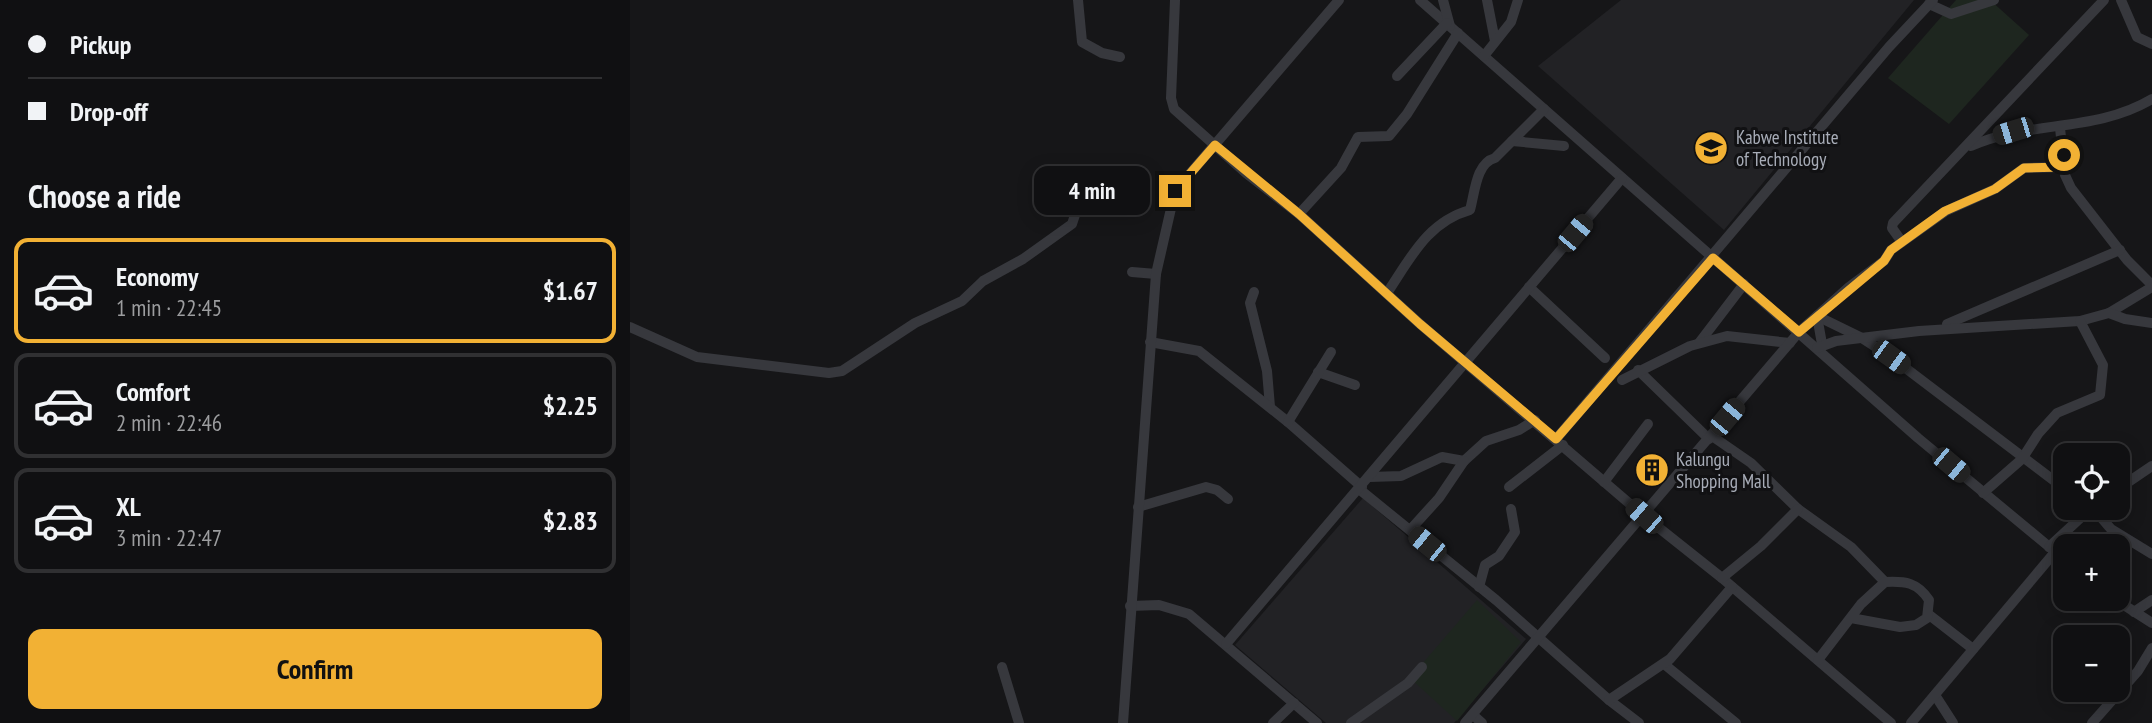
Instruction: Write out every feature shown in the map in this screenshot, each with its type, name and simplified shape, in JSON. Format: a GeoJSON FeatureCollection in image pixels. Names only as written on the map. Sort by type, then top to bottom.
{"type":"FeatureCollection","features":[{"type":"Feature","properties":{"kind":"street"},"geometry":{"type":"LineString","coordinates":[[1077,0],[1082,42],[1102,53],[1120,57]]}},
{"type":"Feature","properties":{"kind":"street"},"geometry":{"type":"LineString","coordinates":[[1175,0],[1171,98],[1174,109],[1299,214],[1604,482],[1722,578],[1891,723]]}},
{"type":"Feature","properties":{"kind":"street"},"geometry":{"type":"LineString","coordinates":[[1123,723],[1156,274],[1175,191],[1339,0]]}},
{"type":"Feature","properties":{"kind":"street"},"geometry":{"type":"LineString","coordinates":[[1420,0],[1713,258],[1799,332],[1820,346],[1983,493],[2052,550]]}},
{"type":"Feature","properties":{"kind":"street"},"geometry":{"type":"LineString","coordinates":[[1299,214],[1341,168],[1358,137],[1389,136],[1407,114],[1451,27],[1443,0]]}},
{"type":"Feature","properties":{"kind":"street"},"geometry":{"type":"LineString","coordinates":[[1487,0],[1495,41]]}},
{"type":"Feature","properties":{"kind":"street"},"geometry":{"type":"LineString","coordinates":[[1483,56],[1511,22],[1518,0]]}},
{"type":"Feature","properties":{"kind":"street"},"geometry":{"type":"LineString","coordinates":[[1509,486],[1560,442],[1889,47],[1931,2],[1951,14],[1994,0]]}},
{"type":"Feature","properties":{"kind":"street"},"geometry":{"type":"LineString","coordinates":[[1902,242],[1892,228],[1893,223],[2104,0]]}},
{"type":"Feature","properties":{"kind":"street"},"geometry":{"type":"LineString","coordinates":[[2121,0],[2137,37],[2152,44]]}},
{"type":"Feature","properties":{"kind":"street"},"geometry":{"type":"LineString","coordinates":[[1397,76],[1451,27]]}},
{"type":"Feature","properties":{"kind":"street"},"geometry":{"type":"LineString","coordinates":[[1961,150],[2013,131],[2060,128],[2118,115],[2152,99]]}},
{"type":"Feature","properties":{"kind":"street"},"geometry":{"type":"LineString","coordinates":[[1387,293],[1418,245],[1449,216],[1469,210],[1481,167],[1544,109]]}},
{"type":"Feature","properties":{"kind":"street"},"geometry":{"type":"LineString","coordinates":[[1820,346],[1937,329],[2080,321],[2109,313],[2152,286],[2143,279],[2071,188],[2065,176],[2060,128]]}},
{"type":"Feature","properties":{"kind":"street"},"geometry":{"type":"LineString","coordinates":[[1512,141],[1564,146]]}},
{"type":"Feature","properties":{"kind":"street"},"geometry":{"type":"LineString","coordinates":[[1482,723],[1469,719],[1799,332],[1902,242],[1945,211],[1995,189],[2024,168],[2065,167]]}},
{"type":"Feature","properties":{"kind":"street"},"geometry":{"type":"LineString","coordinates":[[1226,644],[1622,178]]}},
{"type":"Feature","properties":{"kind":"street"},"geometry":{"type":"LineString","coordinates":[[630,327],[697,356],[794,370],[829,373],[842,371],[915,323],[962,301],[983,281],[1023,259],[1072,224],[1075,215],[1072,195]]}},
{"type":"Feature","properties":{"kind":"street"},"geometry":{"type":"LineString","coordinates":[[1937,329],[2027,287],[2120,250]]}},
{"type":"Feature","properties":{"kind":"street"},"geometry":{"type":"LineString","coordinates":[[1132,272],[1156,274]]}},
{"type":"Feature","properties":{"kind":"street"},"geometry":{"type":"LineString","coordinates":[[1699,344],[1744,284]]}},
{"type":"Feature","properties":{"kind":"street"},"geometry":{"type":"LineString","coordinates":[[1529,287],[1605,358]]}},
{"type":"Feature","properties":{"kind":"street"},"geometry":{"type":"LineString","coordinates":[[1254,292],[1250,303],[1267,371],[1270,407]]}},
{"type":"Feature","properties":{"kind":"street"},"geometry":{"type":"LineString","coordinates":[[2109,313],[2124,319],[2152,323]]}},
{"type":"Feature","properties":{"kind":"street"},"geometry":{"type":"LineString","coordinates":[[1817,316],[1863,338],[2053,481]]}},
{"type":"Feature","properties":{"kind":"street"},"geometry":{"type":"LineString","coordinates":[[1817,316],[1820,346]]}},
{"type":"Feature","properties":{"kind":"street"},"geometry":{"type":"LineString","coordinates":[[1983,493],[2022,459],[2038,434],[2057,413],[2100,395],[2103,365],[2080,321]]}},
{"type":"Feature","properties":{"kind":"street"},"geometry":{"type":"LineString","coordinates":[[1622,380],[1638,370],[1699,344],[1727,336],[1790,344]]}},
{"type":"Feature","properties":{"kind":"street"},"geometry":{"type":"LineString","coordinates":[[1150,342],[1199,351],[1288,422],[1609,701],[1639,723]]}},
{"type":"Feature","properties":{"kind":"street"},"geometry":{"type":"LineString","coordinates":[[1288,422],[1331,352]]}},
{"type":"Feature","properties":{"kind":"street"},"geometry":{"type":"LineString","coordinates":[[1638,370],[1710,438],[1751,463],[1798,509],[1851,547],[1885,582]]}},
{"type":"Feature","properties":{"kind":"street"},"geometry":{"type":"LineString","coordinates":[[1318,372],[1355,385]]}},
{"type":"Feature","properties":{"kind":"street"},"geometry":{"type":"LineString","coordinates":[[1410,530],[1439,498],[1464,461],[1486,441],[1519,430],[1535,420]]}},
{"type":"Feature","properties":{"kind":"street"},"geometry":{"type":"LineString","coordinates":[[1604,482],[1648,424]]}},
{"type":"Feature","properties":{"kind":"street"},"geometry":{"type":"LineString","coordinates":[[1370,477],[1401,476],[1442,457],[1464,461]]}},
{"type":"Feature","properties":{"kind":"street"},"geometry":{"type":"LineString","coordinates":[[2130,481],[2152,466]]}},
{"type":"Feature","properties":{"kind":"street"},"geometry":{"type":"LineString","coordinates":[[1138,507],[1206,487],[1217,490],[1228,499]]}},
{"type":"Feature","properties":{"kind":"street"},"geometry":{"type":"LineString","coordinates":[[1479,587],[1485,565],[1499,556],[1515,532],[1511,509]]}},
{"type":"Feature","properties":{"kind":"street"},"geometry":{"type":"LineString","coordinates":[[1722,578],[1761,546],[1798,509]]}},
{"type":"Feature","properties":{"kind":"street"},"geometry":{"type":"LineString","coordinates":[[1911,723],[2052,550],[2081,520]]}},
{"type":"Feature","properties":{"kind":"street"},"geometry":{"type":"LineString","coordinates":[[2103,520],[2111,529],[2152,554]]}},
{"type":"Feature","properties":{"kind":"street"},"geometry":{"type":"LineString","coordinates":[[1818,660],[1851,618],[1885,582],[1907,581],[1919,588],[1928,600],[1928,614],[1922,622],[1900,627],[1851,618]]}},
{"type":"Feature","properties":{"kind":"street"},"geometry":{"type":"LineString","coordinates":[[1609,701],[1664,664],[1732,587]]}},
{"type":"Feature","properties":{"kind":"street"},"geometry":{"type":"LineString","coordinates":[[2134,612],[2152,600]]}},
{"type":"Feature","properties":{"kind":"street"},"geometry":{"type":"LineString","coordinates":[[1130,606],[1159,605],[1189,614],[1317,723]]}},
{"type":"Feature","properties":{"kind":"street"},"geometry":{"type":"LineString","coordinates":[[2130,609],[2152,623]]}},
{"type":"Feature","properties":{"kind":"street"},"geometry":{"type":"LineString","coordinates":[[1928,614],[1973,649]]}},
{"type":"Feature","properties":{"kind":"street"},"geometry":{"type":"LineString","coordinates":[[2092,723],[2138,671],[2152,648]]}},
{"type":"Feature","properties":{"kind":"street"},"geometry":{"type":"LineString","coordinates":[[1664,664],[1736,723]]}},
{"type":"Feature","properties":{"kind":"street"},"geometry":{"type":"LineString","coordinates":[[1002,667],[1019,723]]}},
{"type":"Feature","properties":{"kind":"street"},"geometry":{"type":"LineString","coordinates":[[1351,723],[1408,683],[1422,667]]}},
{"type":"Feature","properties":{"kind":"street"},"geometry":{"type":"LineString","coordinates":[[1935,695],[1953,723]]}},
{"type":"Feature","properties":{"kind":"street"},"geometry":{"type":"LineString","coordinates":[[1273,723],[1294,703]]}},
{"type":"Feature","properties":{"kind":"shaded area","name":"Kabwe Institute of Technology"},"geometry":{"type":"Polygon","coordinates":[[[1621,0],[1914,0],[1724,230],[1538,66],[1621,0]]]}},
{"type":"Feature","properties":{"kind":"shaded area"},"geometry":{"type":"Polygon","coordinates":[[[1956,0],[1990,0],[2029,35],[1949,124],[1888,78],[1956,0]]]}},
{"type":"Feature","properties":{"kind":"shaded area"},"geometry":{"type":"Polygon","coordinates":[[[1363,498],[1526,639],[1454,723],[1326,723],[1235,645],[1363,498]]]}},
{"type":"Feature","properties":{"kind":"shaded area"},"geometry":{"type":"Polygon","coordinates":[[[1477,600],[1521,642],[1457,721],[1410,678],[1477,600]]]}},
{"type":"Feature","properties":{"kind":"place","name":"Kabwe Institute of Technology"},"geometry":{"type":"Point","coordinates":[1711,148]}},
{"type":"Feature","properties":{"kind":"place","name":"Kalungu Shopping Mall"},"geometry":{"type":"Point","coordinates":[1652,470]}},
{"type":"Feature","properties":{"kind":"route"},"geometry":{"type":"LineString","coordinates":[[1175,191],[1215,145],[1299,214],[1420,324],[1556,439],[1713,258],[1799,332],[1849,287],[1884,261],[1891,250],[1945,211],[1995,189],[2024,168],[2065,167],[2064,155]]}}]}
